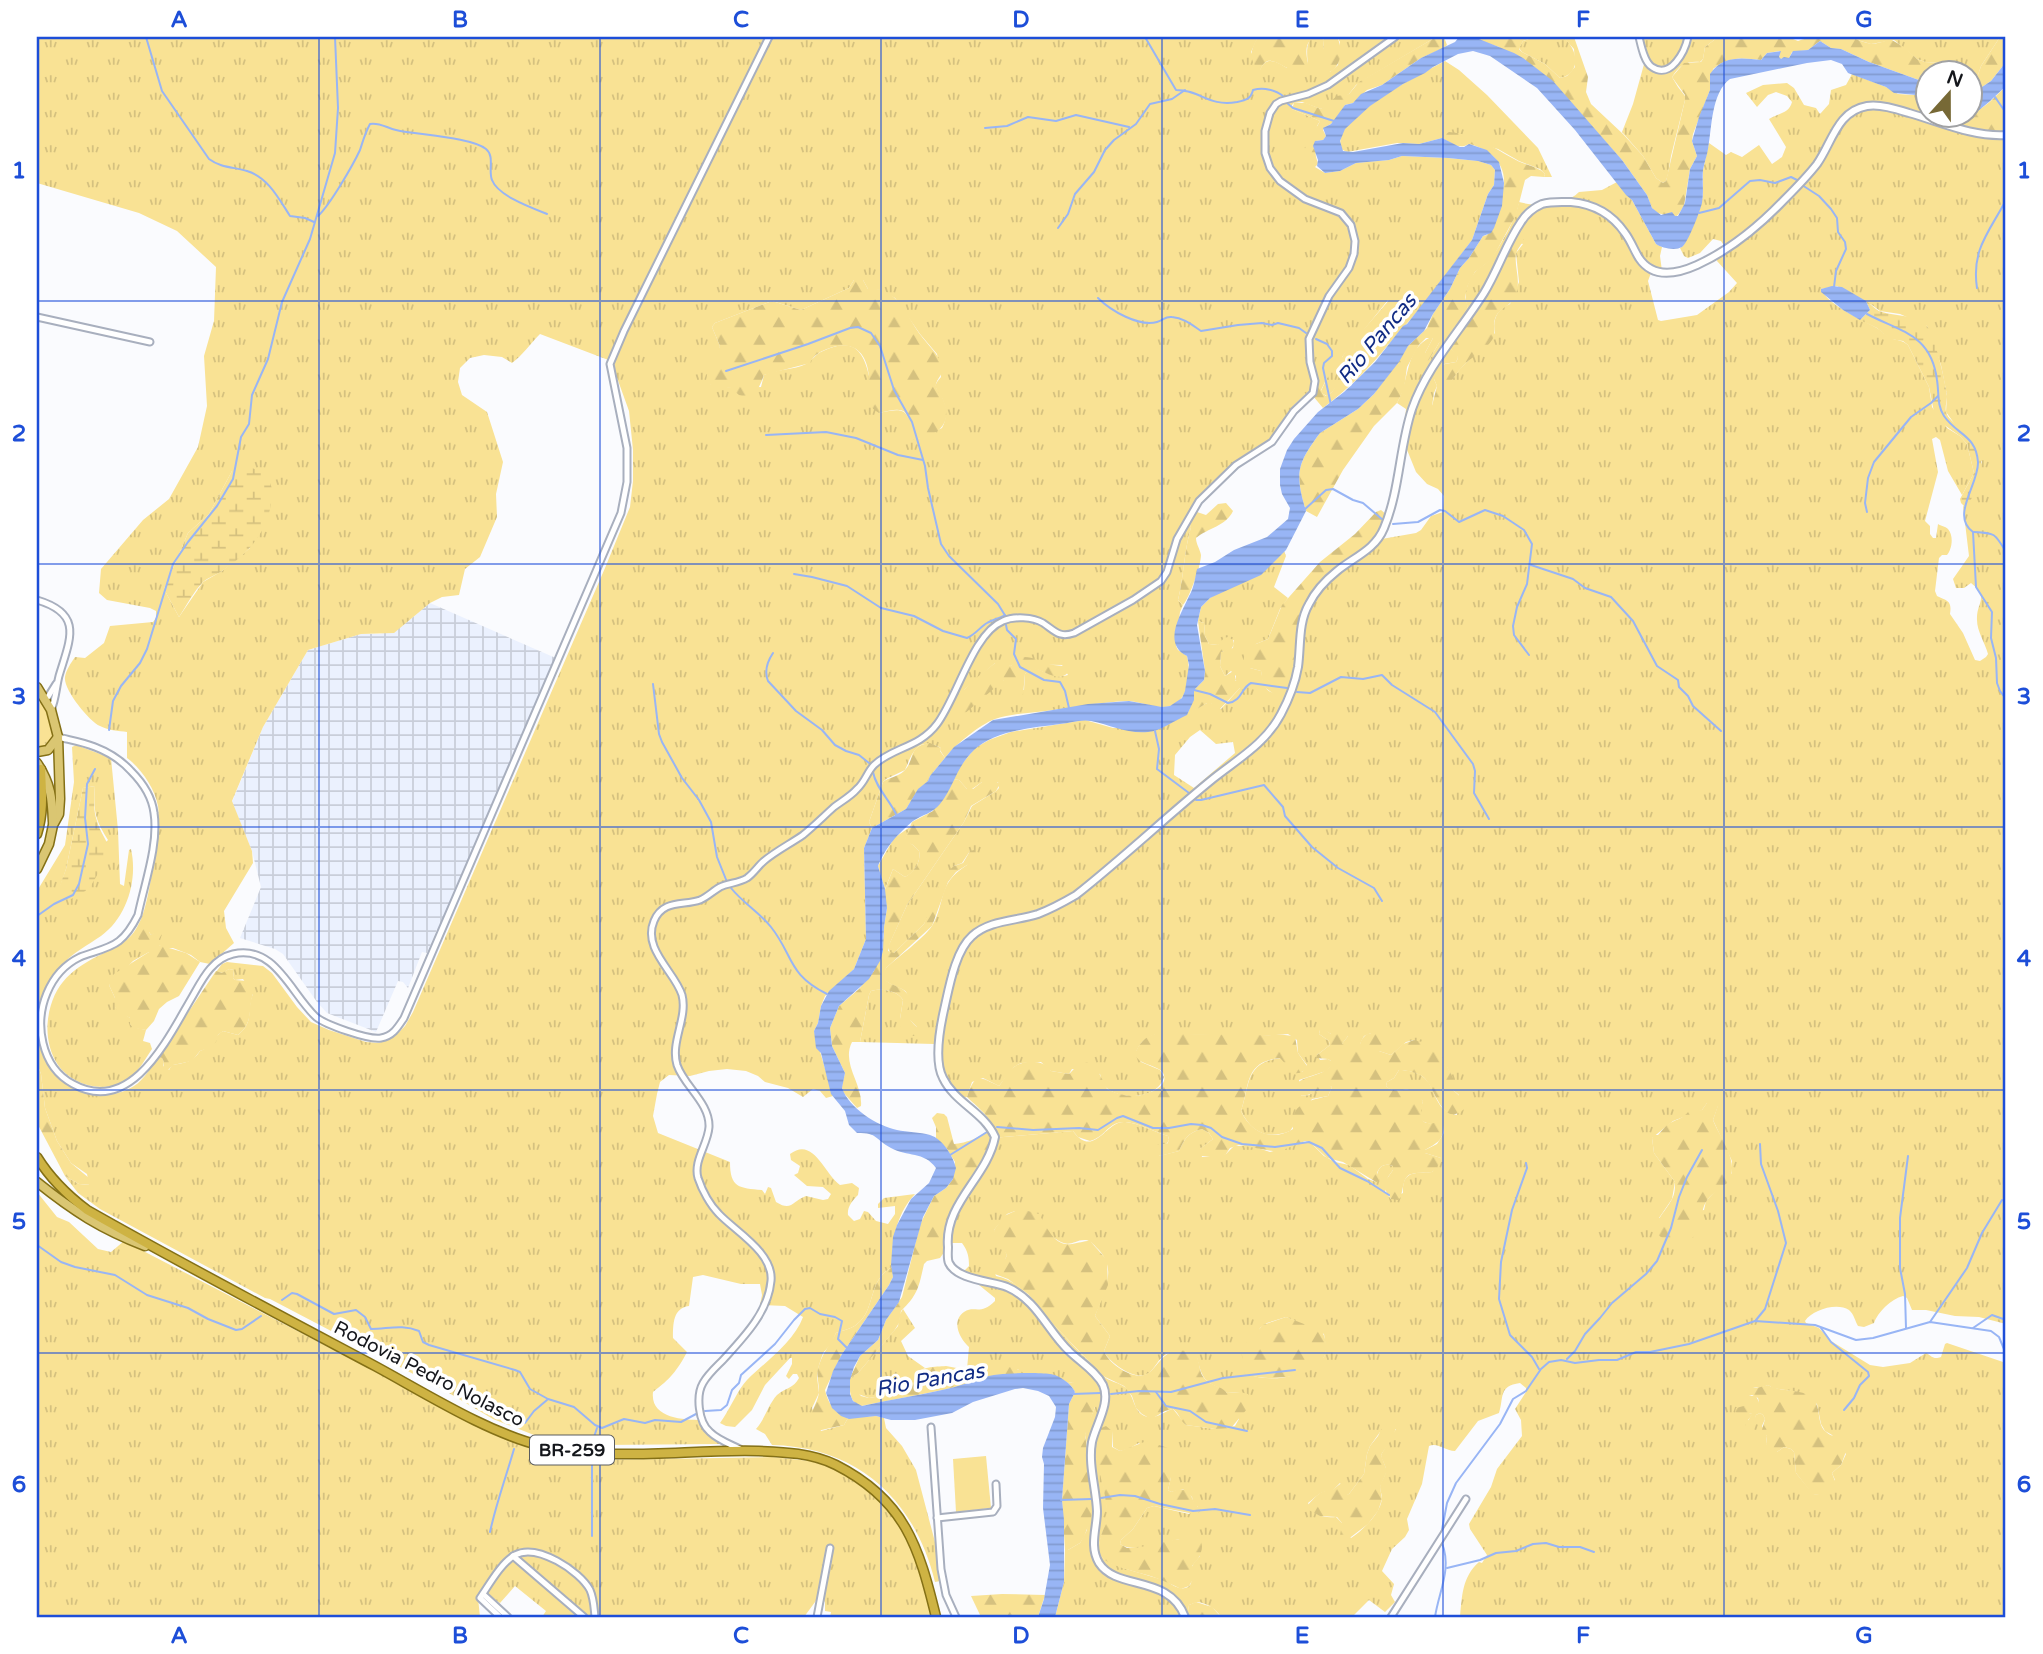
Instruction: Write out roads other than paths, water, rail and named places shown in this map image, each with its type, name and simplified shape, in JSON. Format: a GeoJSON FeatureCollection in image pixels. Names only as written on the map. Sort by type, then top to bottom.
{"type":"FeatureCollection","features":[{"type":"Feature","properties":{"kind":"highway"},"geometry":{"type":"LineString","coordinates":[[37,834],[43,795],[39,766]]}},
{"type":"Feature","properties":{"kind":"highway","name":"Rodovia Pedro Nolasco"},"geometry":{"type":"LineString","coordinates":[[37,1157],[45,1171],[75,1202],[87,1210],[469,1416],[510,1435],[542,1446],[587,1453],[784,1452],[818,1458],[846,1470],[875,1491],[901,1519],[912,1538],[925,1573],[936,1617]]}},
{"type":"Feature","properties":{"kind":"main road"},"geometry":{"type":"LineString","coordinates":[[37,687],[41,700],[51,709],[58,737],[60,799],[59,814],[37,869]]}},
{"type":"Feature","properties":{"kind":"main road"},"geometry":{"type":"LineString","coordinates":[[37,752],[48,750],[58,737]]}},
{"type":"Feature","properties":{"kind":"main road"},"geometry":{"type":"LineString","coordinates":[[39,766],[50,789],[54,825]]}},
{"type":"Feature","properties":{"kind":"main road"},"geometry":{"type":"LineString","coordinates":[[37,1182],[111,1233],[162,1252]]}},
{"type":"Feature","properties":{"kind":"street"},"geometry":{"type":"LineString","coordinates":[[58,737],[94,747],[124,764],[149,796],[154,813],[153,846],[134,924],[118,942],[82,957],[64,968],[50,985],[42,1004],[42,1039],[47,1057],[66,1080],[85,1090],[98,1093],[114,1090],[133,1081],[156,1055],[214,965],[220,959],[242,953],[268,960],[318,1018],[370,1038],[380,1039],[396,1030],[404,1018],[621,513],[627,482],[627,448],[610,364],[769,37]]}},
{"type":"Feature","properties":{"kind":"street"},"geometry":{"type":"LineString","coordinates":[[743,1451],[718,1439],[706,1429],[699,1397],[708,1376],[755,1323],[768,1293],[771,1272],[752,1242],[717,1213],[699,1179],[698,1167],[709,1126],[701,1104],[678,1066],[676,1057],[683,1000],[678,984],[656,950],[652,929],[655,918],[675,903],[696,901],[720,887],[744,880],[765,860],[803,834],[856,791],[874,765],[920,741],[947,711],[978,646],[992,627],[1009,619],[1025,618],[1040,622],[1056,634],[1066,636],[1133,600],[1165,577],[1177,539],[1199,501],[1236,465],[1272,442],[1294,411],[1313,393],[1315,381],[1310,362],[1309,339],[1322,309],[1349,268],[1354,254],[1354,233],[1347,218],[1337,210],[1305,199],[1274,174],[1265,153],[1264,138],[1269,113],[1281,101],[1328,85],[1395,37]]}},
{"type":"Feature","properties":{"kind":"street"},"geometry":{"type":"LineString","coordinates":[[1639,37],[1647,62],[1660,69],[1668,69],[1679,59],[1688,37]]}},
{"type":"Feature","properties":{"kind":"street"},"geometry":{"type":"LineString","coordinates":[[1185,1617],[1173,1598],[1153,1586],[1110,1573],[1100,1564],[1095,1554],[1097,1513],[1091,1444],[1105,1398],[1099,1379],[1067,1350],[1038,1311],[1023,1296],[1008,1288],[971,1278],[949,1263],[947,1233],[950,1219],[988,1160],[995,1137],[985,1122],[948,1088],[941,1074],[940,1030],[956,965],[964,947],[972,936],[983,929],[1037,914],[1076,895],[1269,733],[1290,696],[1306,609],[1337,571],[1369,549],[1382,534],[1390,515],[1406,432],[1419,393],[1435,363],[1487,288],[1528,213],[1541,204],[1554,202],[1594,206],[1609,215],[1625,232],[1641,261],[1650,270],[1674,273],[1696,265],[1746,237],[1780,205],[1817,163],[1842,120],[1853,110],[1871,105],[1892,108],[1973,134],[2006,135]]}},
{"type":"Feature","properties":{"kind":"street"},"geometry":{"type":"LineString","coordinates":[[37,317],[150,342]]}},
{"type":"Feature","properties":{"kind":"street"},"geometry":{"type":"LineString","coordinates":[[37,600],[60,610],[69,623],[69,645],[51,709]]}},
{"type":"Feature","properties":{"kind":"street"},"geometry":{"type":"LineString","coordinates":[[41,700],[58,682]]}},
{"type":"Feature","properties":{"kind":"street"},"geometry":{"type":"LineString","coordinates":[[59,747],[71,741]]}},
{"type":"Feature","properties":{"kind":"street"},"geometry":{"type":"LineString","coordinates":[[931,1427],[943,1582],[956,1617]]}},
{"type":"Feature","properties":{"kind":"street"},"geometry":{"type":"LineString","coordinates":[[937,1518],[993,1512],[997,1506],[996,1484]]}},
{"type":"Feature","properties":{"kind":"street"},"geometry":{"type":"LineString","coordinates":[[1391,1617],[1466,1499]]}},
{"type":"Feature","properties":{"kind":"street"},"geometry":{"type":"LineString","coordinates":[[817,1617],[830,1548]]}},
{"type":"Feature","properties":{"kind":"street"},"geometry":{"type":"LineString","coordinates":[[500,1617],[481,1600],[483,1594],[513,1556],[522,1553],[543,1556],[572,1570],[590,1591],[595,1617]]}},
{"type":"Feature","properties":{"kind":"street"},"geometry":{"type":"LineString","coordinates":[[513,1556],[584,1617]]}},
{"type":"Feature","properties":{"kind":"street"},"geometry":{"type":"LineString","coordinates":[[483,1594],[508,1617]]}},
{"type":"Feature","properties":{"kind":"water"},"geometry":{"type":"Polygon","coordinates":[[[1459,37],[1479,39],[1523,58],[1553,81],[1622,160],[1647,195],[1652,208],[1661,215],[1672,212],[1678,216],[1685,203],[1690,169],[1697,156],[1692,141],[1710,90],[1710,74],[1727,61],[1761,60],[1767,53],[1781,51],[1781,59],[1789,58],[1793,51],[1808,50],[1820,41],[1831,48],[1841,49],[1913,78],[1913,95],[1894,93],[1886,87],[1848,73],[1842,64],[1831,60],[1730,79],[1719,93],[1713,111],[1703,170],[1701,207],[1682,247],[1672,249],[1656,244],[1632,200],[1537,88],[1490,56],[1473,51],[1458,54],[1403,84],[1370,106],[1345,129],[1340,141],[1343,151],[1353,152],[1403,143],[1419,144],[1442,138],[1460,147],[1469,144],[1487,150],[1499,162],[1504,183],[1502,206],[1491,233],[1483,236],[1460,268],[1424,331],[1408,346],[1374,394],[1358,409],[1320,433],[1306,453],[1299,478],[1306,511],[1286,550],[1261,575],[1210,598],[1201,607],[1197,625],[1205,671],[1204,680],[1194,690],[1194,700],[1187,715],[1163,728],[1148,732],[1083,720],[1026,729],[992,738],[968,757],[937,807],[913,821],[885,852],[878,866],[887,908],[883,951],[869,979],[839,1006],[830,1028],[832,1046],[845,1073],[842,1088],[857,1109],[889,1128],[935,1137],[947,1148],[956,1168],[953,1179],[934,1196],[923,1217],[899,1302],[886,1320],[878,1340],[860,1356],[854,1367],[850,1394],[853,1401],[862,1406],[948,1389],[990,1376],[1016,1373],[1054,1375],[1071,1386],[1075,1392],[1069,1404],[1062,1500],[1064,1582],[1055,1617],[1038,1617],[1050,1565],[1043,1508],[1042,1457],[1055,1417],[1056,1407],[1049,1396],[1038,1391],[1015,1389],[973,1402],[952,1413],[915,1420],[891,1420],[876,1416],[849,1419],[841,1416],[832,1408],[826,1393],[842,1354],[893,1277],[893,1237],[897,1225],[911,1199],[929,1183],[936,1168],[926,1159],[897,1151],[873,1135],[857,1133],[849,1125],[845,1111],[831,1094],[821,1053],[816,1048],[814,1031],[821,1006],[829,991],[854,969],[866,939],[864,848],[872,828],[906,809],[918,789],[928,781],[954,747],[993,720],[1088,704],[1129,701],[1162,707],[1170,706],[1182,698],[1189,665],[1187,656],[1175,644],[1174,636],[1197,569],[1267,537],[1288,519],[1290,508],[1282,494],[1280,469],[1294,439],[1318,412],[1344,392],[1375,362],[1472,240],[1488,194],[1494,185],[1495,170],[1491,165],[1478,161],[1402,156],[1356,163],[1340,171],[1325,173],[1317,166],[1318,160],[1313,146],[1315,141],[1323,140],[1326,136],[1323,128],[1331,124],[1345,105],[1353,103],[1361,94],[1382,85],[1421,58],[1455,42],[1459,37]]]}},
{"type":"Feature","properties":{"kind":"water"},"geometry":{"type":"Polygon","coordinates":[[[2006,62],[2006,86],[1983,107],[1983,86],[1991,81],[2006,62]]]}},
{"type":"Feature","properties":{"kind":"water"},"geometry":{"type":"Polygon","coordinates":[[[1842,287],[1866,301],[1870,310],[1860,320],[1843,310],[1821,292],[1821,289],[1842,287]]]}},
{"type":"Feature","properties":{"kind":"waterway"},"geometry":{"type":"LineString","coordinates":[[146,37],[162,91],[209,159],[261,178],[290,216],[314,222]]}},
{"type":"Feature","properties":{"kind":"waterway"},"geometry":{"type":"LineString","coordinates":[[109,730],[113,701],[147,649],[173,564],[217,506],[233,479],[241,437],[249,424],[252,395],[268,359],[282,302],[310,239],[335,153],[338,108],[335,37]]}},
{"type":"Feature","properties":{"kind":"waterway"},"geometry":{"type":"LineString","coordinates":[[1145,37],[1176,90],[1227,103],[1245,100],[1257,89],[1270,90],[1284,97]]}},
{"type":"Feature","properties":{"kind":"waterway"},"geometry":{"type":"LineString","coordinates":[[1058,228],[1068,214],[1075,194],[1094,172],[1105,150],[1114,140],[1136,124],[1150,104],[1172,99],[1185,90]]}},
{"type":"Feature","properties":{"kind":"waterway"},"geometry":{"type":"LineString","coordinates":[[1995,97],[2006,113]]}},
{"type":"Feature","properties":{"kind":"waterway"},"geometry":{"type":"LineString","coordinates":[[1287,103],[1293,108],[1334,121]]}},
{"type":"Feature","properties":{"kind":"waterway"},"geometry":{"type":"LineString","coordinates":[[985,128],[1007,126],[1028,117],[1056,121],[1076,115],[1129,127]]}},
{"type":"Feature","properties":{"kind":"waterway"},"geometry":{"type":"LineString","coordinates":[[318,216],[341,184],[360,150],[370,124],[479,145],[489,152],[491,176],[495,186],[516,201],[547,214]]}},
{"type":"Feature","properties":{"kind":"waterway"},"geometry":{"type":"LineString","coordinates":[[1699,213],[1719,208],[1750,181],[1775,183],[1791,177],[1797,180]]}},
{"type":"Feature","properties":{"kind":"waterway"},"geometry":{"type":"LineString","coordinates":[[1802,185],[1819,196],[1831,209],[1837,218],[1838,232],[1845,242],[1846,249],[1836,271],[1834,287]]}},
{"type":"Feature","properties":{"kind":"waterway"},"geometry":{"type":"LineString","coordinates":[[1977,288],[1979,251],[2006,200]]}},
{"type":"Feature","properties":{"kind":"waterway"},"geometry":{"type":"LineString","coordinates":[[1098,298],[1118,313],[1142,322],[1176,318],[1201,331],[1238,325],[1278,323],[1299,328],[1306,333]]}},
{"type":"Feature","properties":{"kind":"waterway"},"geometry":{"type":"LineString","coordinates":[[1867,314],[1903,331],[1921,344],[1934,365],[1942,412],[1974,446],[1977,471],[1964,517],[1973,532],[1976,587],[1992,612],[1991,638],[1996,658],[1997,683],[2006,699]]}},
{"type":"Feature","properties":{"kind":"waterway"},"geometry":{"type":"LineString","coordinates":[[726,371],[850,328],[858,327],[871,333],[880,346],[894,390],[912,422],[925,466],[941,544],[949,556],[998,604],[1006,617]]}},
{"type":"Feature","properties":{"kind":"waterway","name":"Rio Pancas"},"geometry":{"type":"LineString","coordinates":[[1316,339],[1327,344],[1332,351],[1332,356],[1324,363],[1323,368],[1331,405]]}},
{"type":"Feature","properties":{"kind":"waterway"},"geometry":{"type":"LineString","coordinates":[[1867,512],[1865,503],[1868,478],[1874,462],[1911,417],[1938,396]]}},
{"type":"Feature","properties":{"kind":"waterway"},"geometry":{"type":"LineString","coordinates":[[766,435],[826,432],[856,438],[898,455],[923,460]]}},
{"type":"Feature","properties":{"kind":"waterway"},"geometry":{"type":"LineString","coordinates":[[1304,510],[1326,490],[1333,489],[1363,503],[1383,520]]}},
{"type":"Feature","properties":{"kind":"waterway"},"geometry":{"type":"LineString","coordinates":[[1393,524],[1418,522],[1440,510],[1459,522],[1485,510],[1503,516],[1524,530],[1532,544],[1527,584],[1517,607],[1513,626],[1514,635],[1529,655]]}},
{"type":"Feature","properties":{"kind":"waterway"},"geometry":{"type":"LineString","coordinates":[[1974,532],[1994,535],[2006,552]]}},
{"type":"Feature","properties":{"kind":"waterway"},"geometry":{"type":"LineString","coordinates":[[1531,565],[1573,579],[1585,588],[1611,597],[1633,621],[1657,666],[1678,680],[1679,687],[1693,706],[1721,731]]}},
{"type":"Feature","properties":{"kind":"waterway"},"geometry":{"type":"LineString","coordinates":[[794,574],[847,586],[881,608],[914,616],[943,631],[967,638],[987,623],[1005,615]]}},
{"type":"Feature","properties":{"kind":"waterway"},"geometry":{"type":"LineString","coordinates":[[1006,625],[1016,639],[1014,654],[1020,667],[1044,680],[1060,682],[1069,708]]}},
{"type":"Feature","properties":{"kind":"waterway"},"geometry":{"type":"LineString","coordinates":[[773,653],[767,667],[768,681],[796,711],[822,730],[835,745],[859,755],[869,763]]}},
{"type":"Feature","properties":{"kind":"waterway"},"geometry":{"type":"LineString","coordinates":[[1297,692],[1310,693],[1341,677],[1363,679],[1382,675],[1392,685],[1435,712],[1473,764],[1474,793],[1489,819]]}},
{"type":"Feature","properties":{"kind":"waterway"},"geometry":{"type":"LineString","coordinates":[[1194,690],[1228,703],[1236,700],[1251,683],[1287,688]]}},
{"type":"Feature","properties":{"kind":"waterway"},"geometry":{"type":"LineString","coordinates":[[653,684],[659,734],[682,778],[711,822],[717,857],[727,882]]}},
{"type":"Feature","properties":{"kind":"waterway"},"geometry":{"type":"LineString","coordinates":[[1155,731],[1159,749],[1157,769],[1189,793]]}},
{"type":"Feature","properties":{"kind":"waterway"},"geometry":{"type":"LineString","coordinates":[[37,916],[73,895],[79,884],[88,844],[85,818],[87,784],[95,769]]}},
{"type":"Feature","properties":{"kind":"waterway"},"geometry":{"type":"LineString","coordinates":[[873,772],[896,814]]}},
{"type":"Feature","properties":{"kind":"waterway"},"geometry":{"type":"LineString","coordinates":[[1196,800],[1264,785],[1283,807],[1285,816],[1312,847],[1338,868],[1374,888],[1382,901]]}},
{"type":"Feature","properties":{"kind":"waterway"},"geometry":{"type":"LineString","coordinates":[[731,888],[771,927],[798,972],[814,987],[827,994]]}},
{"type":"Feature","properties":{"kind":"waterway"},"geometry":{"type":"LineString","coordinates":[[997,1127],[1098,1130],[1123,1116],[1153,1128],[1202,1125],[1222,1137],[1242,1144],[1275,1147],[1309,1142],[1322,1148],[1340,1168],[1389,1195]]}},
{"type":"Feature","properties":{"kind":"waterway"},"geometry":{"type":"LineString","coordinates":[[950,1155],[987,1132]]}},
{"type":"Feature","properties":{"kind":"waterway"},"geometry":{"type":"LineString","coordinates":[[1756,1320],[1765,1309],[1786,1243],[1761,1164],[1760,1144]]}},
{"type":"Feature","properties":{"kind":"waterway"},"geometry":{"type":"LineString","coordinates":[[1567,1359],[1612,1303],[1657,1261],[1687,1177],[1702,1150]]}},
{"type":"Feature","properties":{"kind":"waterway"},"geometry":{"type":"LineString","coordinates":[[1906,1328],[1905,1294],[1900,1268],[1900,1218],[1908,1156]]}},
{"type":"Feature","properties":{"kind":"waterway"},"geometry":{"type":"LineString","coordinates":[[1526,1163],[1527,1168],[1512,1210],[1501,1262],[1499,1299],[1510,1335],[1532,1357],[1539,1369]]}},
{"type":"Feature","properties":{"kind":"waterway"},"geometry":{"type":"LineString","coordinates":[[1930,1322],[1967,1268],[1982,1233],[2002,1200]]}},
{"type":"Feature","properties":{"kind":"waterway"},"geometry":{"type":"LineString","coordinates":[[37,1245],[61,1262],[115,1275],[147,1295],[188,1308],[236,1330],[261,1316]]}},
{"type":"Feature","properties":{"kind":"waterway"},"geometry":{"type":"LineString","coordinates":[[282,1300],[292,1293],[297,1294],[334,1314],[356,1310],[365,1317],[371,1329],[401,1327],[419,1331],[423,1342],[429,1345],[520,1372],[530,1389],[548,1399],[574,1407],[602,1428],[624,1419],[645,1423],[655,1420],[681,1422],[696,1414]]}},
{"type":"Feature","properties":{"kind":"waterway"},"geometry":{"type":"LineString","coordinates":[[705,1411],[721,1410],[727,1405],[741,1375],[775,1344],[805,1309],[810,1308],[842,1321],[838,1339],[847,1348]]}},
{"type":"Feature","properties":{"kind":"waterway"},"geometry":{"type":"LineString","coordinates":[[1973,1328],[1992,1315],[2006,1320]]}},
{"type":"Feature","properties":{"kind":"waterway"},"geometry":{"type":"LineString","coordinates":[[1441,1535],[1447,1503],[1456,1483],[1500,1424],[1513,1399],[1526,1391],[1549,1362],[1617,1360],[1636,1352],[1689,1344],[1755,1321],[1815,1325],[1856,1340],[1930,1322],[1991,1331],[1999,1337],[2006,1354]]}},
{"type":"Feature","properties":{"kind":"waterway"},"geometry":{"type":"LineString","coordinates":[[1821,1328],[1831,1342],[1868,1372],[1869,1376],[1844,1410]]}},
{"type":"Feature","properties":{"kind":"waterway"},"geometry":{"type":"LineString","coordinates":[[1111,1394],[1171,1392],[1223,1378],[1295,1370]]}},
{"type":"Feature","properties":{"kind":"waterway"},"geometry":{"type":"LineString","coordinates":[[1156,1392],[1166,1406],[1190,1411],[1206,1422],[1247,1431]]}},
{"type":"Feature","properties":{"kind":"waterway"},"geometry":{"type":"LineString","coordinates":[[1073,1394],[1100,1393]]}},
{"type":"Feature","properties":{"kind":"waterway"},"geometry":{"type":"LineString","coordinates":[[525,1423],[547,1400]]}},
{"type":"Feature","properties":{"kind":"waterway"},"geometry":{"type":"LineString","coordinates":[[593,1440],[597,1428]]}},
{"type":"Feature","properties":{"kind":"waterway"},"geometry":{"type":"LineString","coordinates":[[490,1532],[514,1449]]}},
{"type":"Feature","properties":{"kind":"waterway"},"geometry":{"type":"LineString","coordinates":[[592,1465],[592,1536]]}},
{"type":"Feature","properties":{"kind":"waterway"},"geometry":{"type":"LineString","coordinates":[[1101,1498],[1135,1496],[1193,1511],[1215,1509],[1250,1515]]}},
{"type":"Feature","properties":{"kind":"waterway"},"geometry":{"type":"LineString","coordinates":[[1061,1500],[1091,1499]]}},
{"type":"Feature","properties":{"kind":"waterway"},"geometry":{"type":"LineString","coordinates":[[1435,1617],[1446,1562],[1442,1543]]}},
{"type":"Feature","properties":{"kind":"waterway"},"geometry":{"type":"LineString","coordinates":[[1447,1568],[1496,1553],[1516,1551],[1533,1544],[1580,1547],[1594,1552]]}}]}
